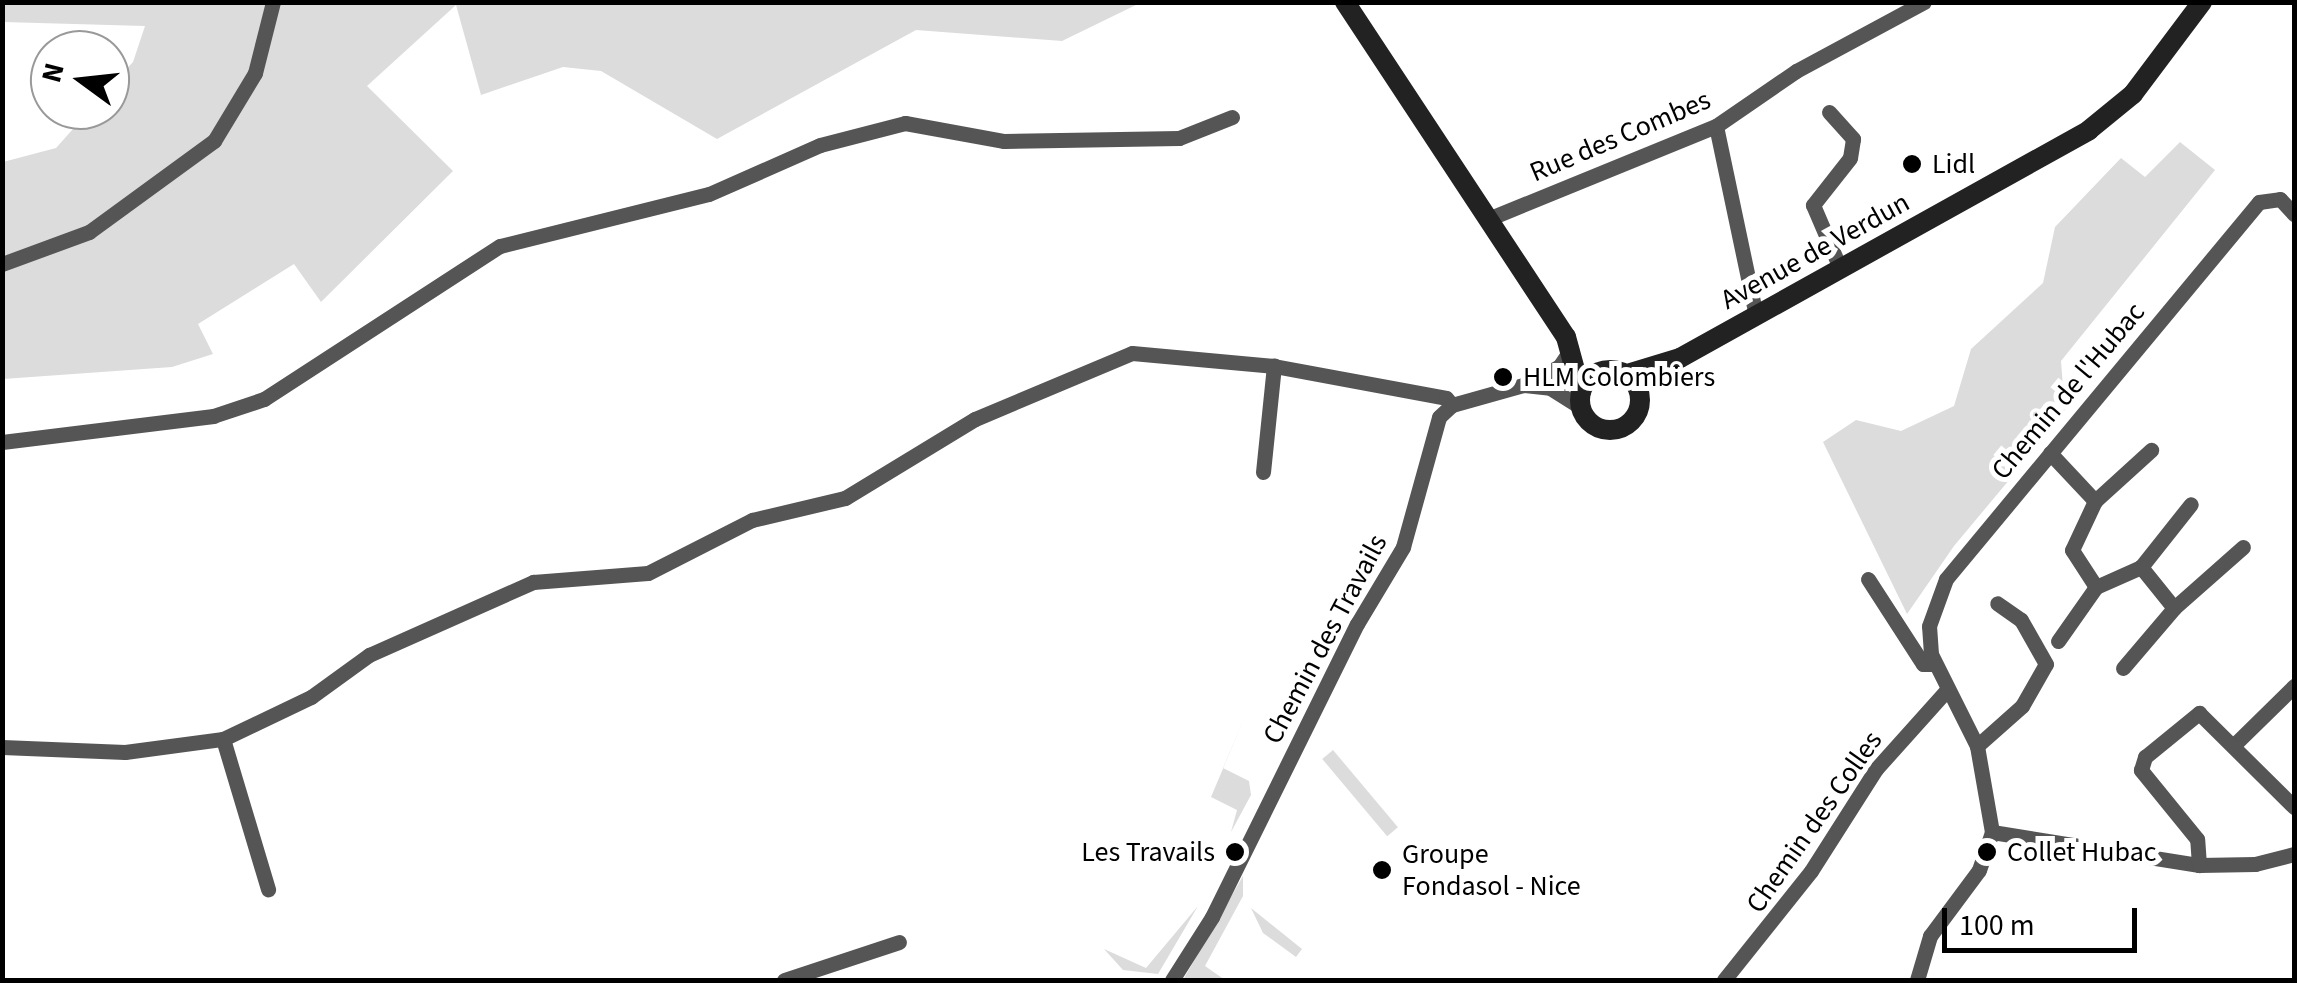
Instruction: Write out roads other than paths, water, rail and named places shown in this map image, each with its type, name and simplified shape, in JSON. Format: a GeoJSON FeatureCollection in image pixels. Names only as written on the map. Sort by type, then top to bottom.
{"type":"FeatureCollection","features":[{"type":"Feature","properties":{"kind":"main road"},"geometry":{"type":"LineString","coordinates":[[1345,2],[1569,343],[1594,426],[1618,430],[1637,415],[1640,399],[1616,372],[1569,343]]}},
{"type":"Feature","properties":{"kind":"main road","name":"Avenue de Verdun"},"geometry":{"type":"LineString","coordinates":[[1640,399],[1680,358],[2115,112],[2202,2]]}},
{"type":"Feature","properties":{"kind":"main road","name":"Avenue de Verdun"},"geometry":{"type":"LineString","coordinates":[[1616,372],[1680,358]]}},
{"type":"Feature","properties":{"kind":"main road"},"geometry":{"type":"LineString","coordinates":[[1582,391],[1616,372]]}},
{"type":"Feature","properties":{"kind":"street"},"geometry":{"type":"LineString","coordinates":[[2,264],[89,232],[214,141],[255,73],[273,2]]}},
{"type":"Feature","properties":{"kind":"street","name":"Rue des Combes"},"geometry":{"type":"LineString","coordinates":[[1488,219],[1716,126],[1796,71],[1924,2]]}},
{"type":"Feature","properties":{"kind":"street"},"geometry":{"type":"LineString","coordinates":[[1829,112],[1848,126],[1853,147],[1817,194],[1813,210],[1840,268]]}},
{"type":"Feature","properties":{"kind":"street"},"geometry":{"type":"LineString","coordinates":[[2,442],[213,416],[264,399],[500,246],[709,194],[837,140],[905,123],[1004,141],[1179,138],[1232,117]]}},
{"type":"Feature","properties":{"kind":"street"},"geometry":{"type":"LineString","coordinates":[[1716,126],[1756,315]]}},
{"type":"Feature","properties":{"kind":"street","name":"Chemin de l'Hubac"},"geometry":{"type":"LineString","coordinates":[[1934,664],[1929,626],[1946,579],[2259,202],[2269,196],[2280,199],[2294,214]]}},
{"type":"Feature","properties":{"kind":"street"},"geometry":{"type":"LineString","coordinates":[[1409,396],[1439,416],[1452,404],[1523,385],[1560,367],[1569,343]]}},
{"type":"Feature","properties":{"kind":"street"},"geometry":{"type":"LineString","coordinates":[[2,747],[125,752],[223,739],[311,697],[369,655],[533,582],[648,573],[752,520],[845,498],[974,420],[1114,359],[1153,352],[1274,366],[1409,396],[1446,398],[1452,404]]}},
{"type":"Feature","properties":{"kind":"street"},"geometry":{"type":"LineString","coordinates":[[1263,472],[1274,366]]}},
{"type":"Feature","properties":{"kind":"street"},"geometry":{"type":"LineString","coordinates":[[1523,385],[1582,391]]}},
{"type":"Feature","properties":{"kind":"street"},"geometry":{"type":"LineString","coordinates":[[1550,388],[1582,391]]}},
{"type":"Feature","properties":{"kind":"street","name":"Chemin des Travails"},"geometry":{"type":"LineString","coordinates":[[1172,980],[1212,917],[1351,636],[1403,548],[1439,416]]}},
{"type":"Feature","properties":{"kind":"street"},"geometry":{"type":"LineString","coordinates":[[2096,587],[2072,550],[2095,501],[2151,450]]}},
{"type":"Feature","properties":{"kind":"street"},"geometry":{"type":"LineString","coordinates":[[2050,453],[2095,501]]}},
{"type":"Feature","properties":{"kind":"street"},"geometry":{"type":"LineString","coordinates":[[2058,641],[2096,587],[2141,567],[2191,504]]}},
{"type":"Feature","properties":{"kind":"street"},"geometry":{"type":"LineString","coordinates":[[2123,668],[2174,608],[2243,547]]}},
{"type":"Feature","properties":{"kind":"street"},"geometry":{"type":"LineString","coordinates":[[2141,567],[2174,608]]}},
{"type":"Feature","properties":{"kind":"street"},"geometry":{"type":"LineString","coordinates":[[1868,579],[1924,664],[1934,664],[1945,692],[1978,746],[1992,832],[1978,870],[1930,936],[1918,980]]}},
{"type":"Feature","properties":{"kind":"street"},"geometry":{"type":"LineString","coordinates":[[1978,746],[2022,706],[2046,664],[2020,620],[1996,603]]}},
{"type":"Feature","properties":{"kind":"street"},"geometry":{"type":"LineString","coordinates":[[2235,744],[2294,686]]}},
{"type":"Feature","properties":{"kind":"street","name":"Chemin des Colles"},"geometry":{"type":"LineString","coordinates":[[1724,980],[1811,871],[1876,768],[1945,692]]}},
{"type":"Feature","properties":{"kind":"street"},"geometry":{"type":"LineString","coordinates":[[2200,865],[2197,838],[2142,770],[2144,757],[2199,713],[2235,744],[2294,807]]}},
{"type":"Feature","properties":{"kind":"street"},"geometry":{"type":"LineString","coordinates":[[223,739],[268,889]]}},
{"type":"Feature","properties":{"kind":"street"},"geometry":{"type":"LineString","coordinates":[[1992,832],[2200,865],[2255,864],[2294,854]]}},
{"type":"Feature","properties":{"kind":"street"},"geometry":{"type":"LineString","coordinates":[[784,980],[899,942]]}},
{"type":"Feature","properties":{"kind":"place","name":"Lidl"},"geometry":{"type":"Point","coordinates":[1912,164]}},
{"type":"Feature","properties":{"kind":"place","name":"HLM Colombiers"},"geometry":{"type":"Point","coordinates":[1503,377]}},
{"type":"Feature","properties":{"kind":"place","name":"Les Travails"},"geometry":{"type":"Point","coordinates":[1235,852]}},
{"type":"Feature","properties":{"kind":"place","name":"Collet Hubac"},"geometry":{"type":"Point","coordinates":[1987,852]}},
{"type":"Feature","properties":{"kind":"place","name":"Groupe Fondasol - Nice"},"geometry":{"type":"Point","coordinates":[1382,870]}}]}
